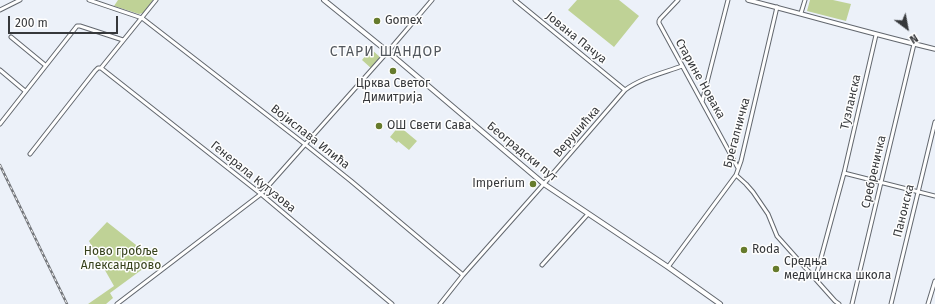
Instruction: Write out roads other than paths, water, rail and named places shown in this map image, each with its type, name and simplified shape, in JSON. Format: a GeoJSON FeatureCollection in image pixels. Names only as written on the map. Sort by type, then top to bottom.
{"type":"FeatureCollection","features":[{"type":"Feature","properties":{"kind":"main road","name":"Београдски пут"},"geometry":{"type":"LineString","coordinates":[[324,0],[544,184],[668,267],[720,304]]}},
{"type":"Feature","properties":{"kind":"street"},"geometry":{"type":"LineString","coordinates":[[0,10],[20,0]]}},
{"type":"Feature","properties":{"kind":"street","name":"Војислава Илића"},"geometry":{"type":"LineString","coordinates":[[89,0],[142,18],[351,181],[463,275]]}},
{"type":"Feature","properties":{"kind":"street"},"geometry":{"type":"LineString","coordinates":[[30,154],[95,71],[98,68],[101,68],[156,0]]}},
{"type":"Feature","properties":{"kind":"street"},"geometry":{"type":"LineString","coordinates":[[117,304],[261,194],[388,52],[432,0]]}},
{"type":"Feature","properties":{"kind":"street","name":"Јована Пачуа"},"geometry":{"type":"LineString","coordinates":[[515,0],[625,90]]}},
{"type":"Feature","properties":{"kind":"street","name":"Старине Новака"},"geometry":{"type":"LineString","coordinates":[[678,0],[660,19],[659,23],[738,168]]}},
{"type":"Feature","properties":{"kind":"street"},"geometry":{"type":"LineString","coordinates":[[702,102],[728,0]]}},
{"type":"Feature","properties":{"kind":"street"},"geometry":{"type":"LineString","coordinates":[[748,0],[935,49]]}},
{"type":"Feature","properties":{"kind":"street"},"geometry":{"type":"LineString","coordinates":[[802,13],[804,0]]}},
{"type":"Feature","properties":{"kind":"street","name":"Брегалничка"},"geometry":{"type":"LineString","coordinates":[[668,267],[736,175],[741,161],[777,7]]}},
{"type":"Feature","properties":{"kind":"street"},"geometry":{"type":"LineString","coordinates":[[0,124],[77,26],[124,40]]}},
{"type":"Feature","properties":{"kind":"street","name":"Тузланска"},"geometry":{"type":"LineString","coordinates":[[813,277],[818,269],[844,173],[876,34]]}},
{"type":"Feature","properties":{"kind":"street"},"geometry":{"type":"LineString","coordinates":[[11,37],[45,65]]}},
{"type":"Feature","properties":{"kind":"street","name":"Сребреничка"},"geometry":{"type":"LineString","coordinates":[[852,304],[914,44]]}},
{"type":"Feature","properties":{"kind":"street","name":"Верушићка"},"geometry":{"type":"LineString","coordinates":[[440,304],[463,275],[625,90],[639,81],[682,66]]}},
{"type":"Feature","properties":{"kind":"street","name":"Генерала Кутузова"},"geometry":{"type":"LineString","coordinates":[[101,68],[261,194],[392,304]]}},
{"type":"Feature","properties":{"kind":"street"},"geometry":{"type":"LineString","coordinates":[[0,70],[25,91]]}},
{"type":"Feature","properties":{"kind":"street","name":"Панонска"},"geometry":{"type":"LineString","coordinates":[[891,304],[935,122]]}},
{"type":"Feature","properties":{"kind":"street"},"geometry":{"type":"LineString","coordinates":[[844,173],[935,196]]}},
{"type":"Feature","properties":{"kind":"street"},"geometry":{"type":"LineString","coordinates":[[736,175],[746,184],[768,214],[777,236],[839,304]]}},
{"type":"Feature","properties":{"kind":"street"},"geometry":{"type":"LineString","coordinates":[[542,265],[588,214]]}},
{"type":"Feature","properties":{"kind":"street"},"geometry":{"type":"LineString","coordinates":[[928,304],[935,281]]}},
{"type":"Feature","properties":{"kind":"railway"},"geometry":{"type":"LineString","coordinates":[[0,165],[67,304]]}},
{"type":"Feature","properties":{"kind":"place","name":"Gomex"},"geometry":{"type":"Point","coordinates":[377,21]}},
{"type":"Feature","properties":{"kind":"place","name":"Црква Светог Димитрија"},"geometry":{"type":"Point","coordinates":[393,71]}},
{"type":"Feature","properties":{"kind":"place","name":"ОШ Свети Сава"},"geometry":{"type":"Point","coordinates":[379,126]}},
{"type":"Feature","properties":{"kind":"place","name":"Imperium"},"geometry":{"type":"Point","coordinates":[533,184]}},
{"type":"Feature","properties":{"kind":"place","name":"Roda"},"geometry":{"type":"Point","coordinates":[744,250]}},
{"type":"Feature","properties":{"kind":"place","name":"Средња медицинска школа"},"geometry":{"type":"Point","coordinates":[776,269]}},
{"type":"Feature","properties":{"kind":"district","name":"СТАРИ ШАНДОР"},"geometry":{"type":"Point","coordinates":[386,52]}},
{"type":"Feature","properties":{"kind":"park label","name":"Ново гробље Александрово"},"geometry":{"type":"Point","coordinates":[121,259]}}]}
